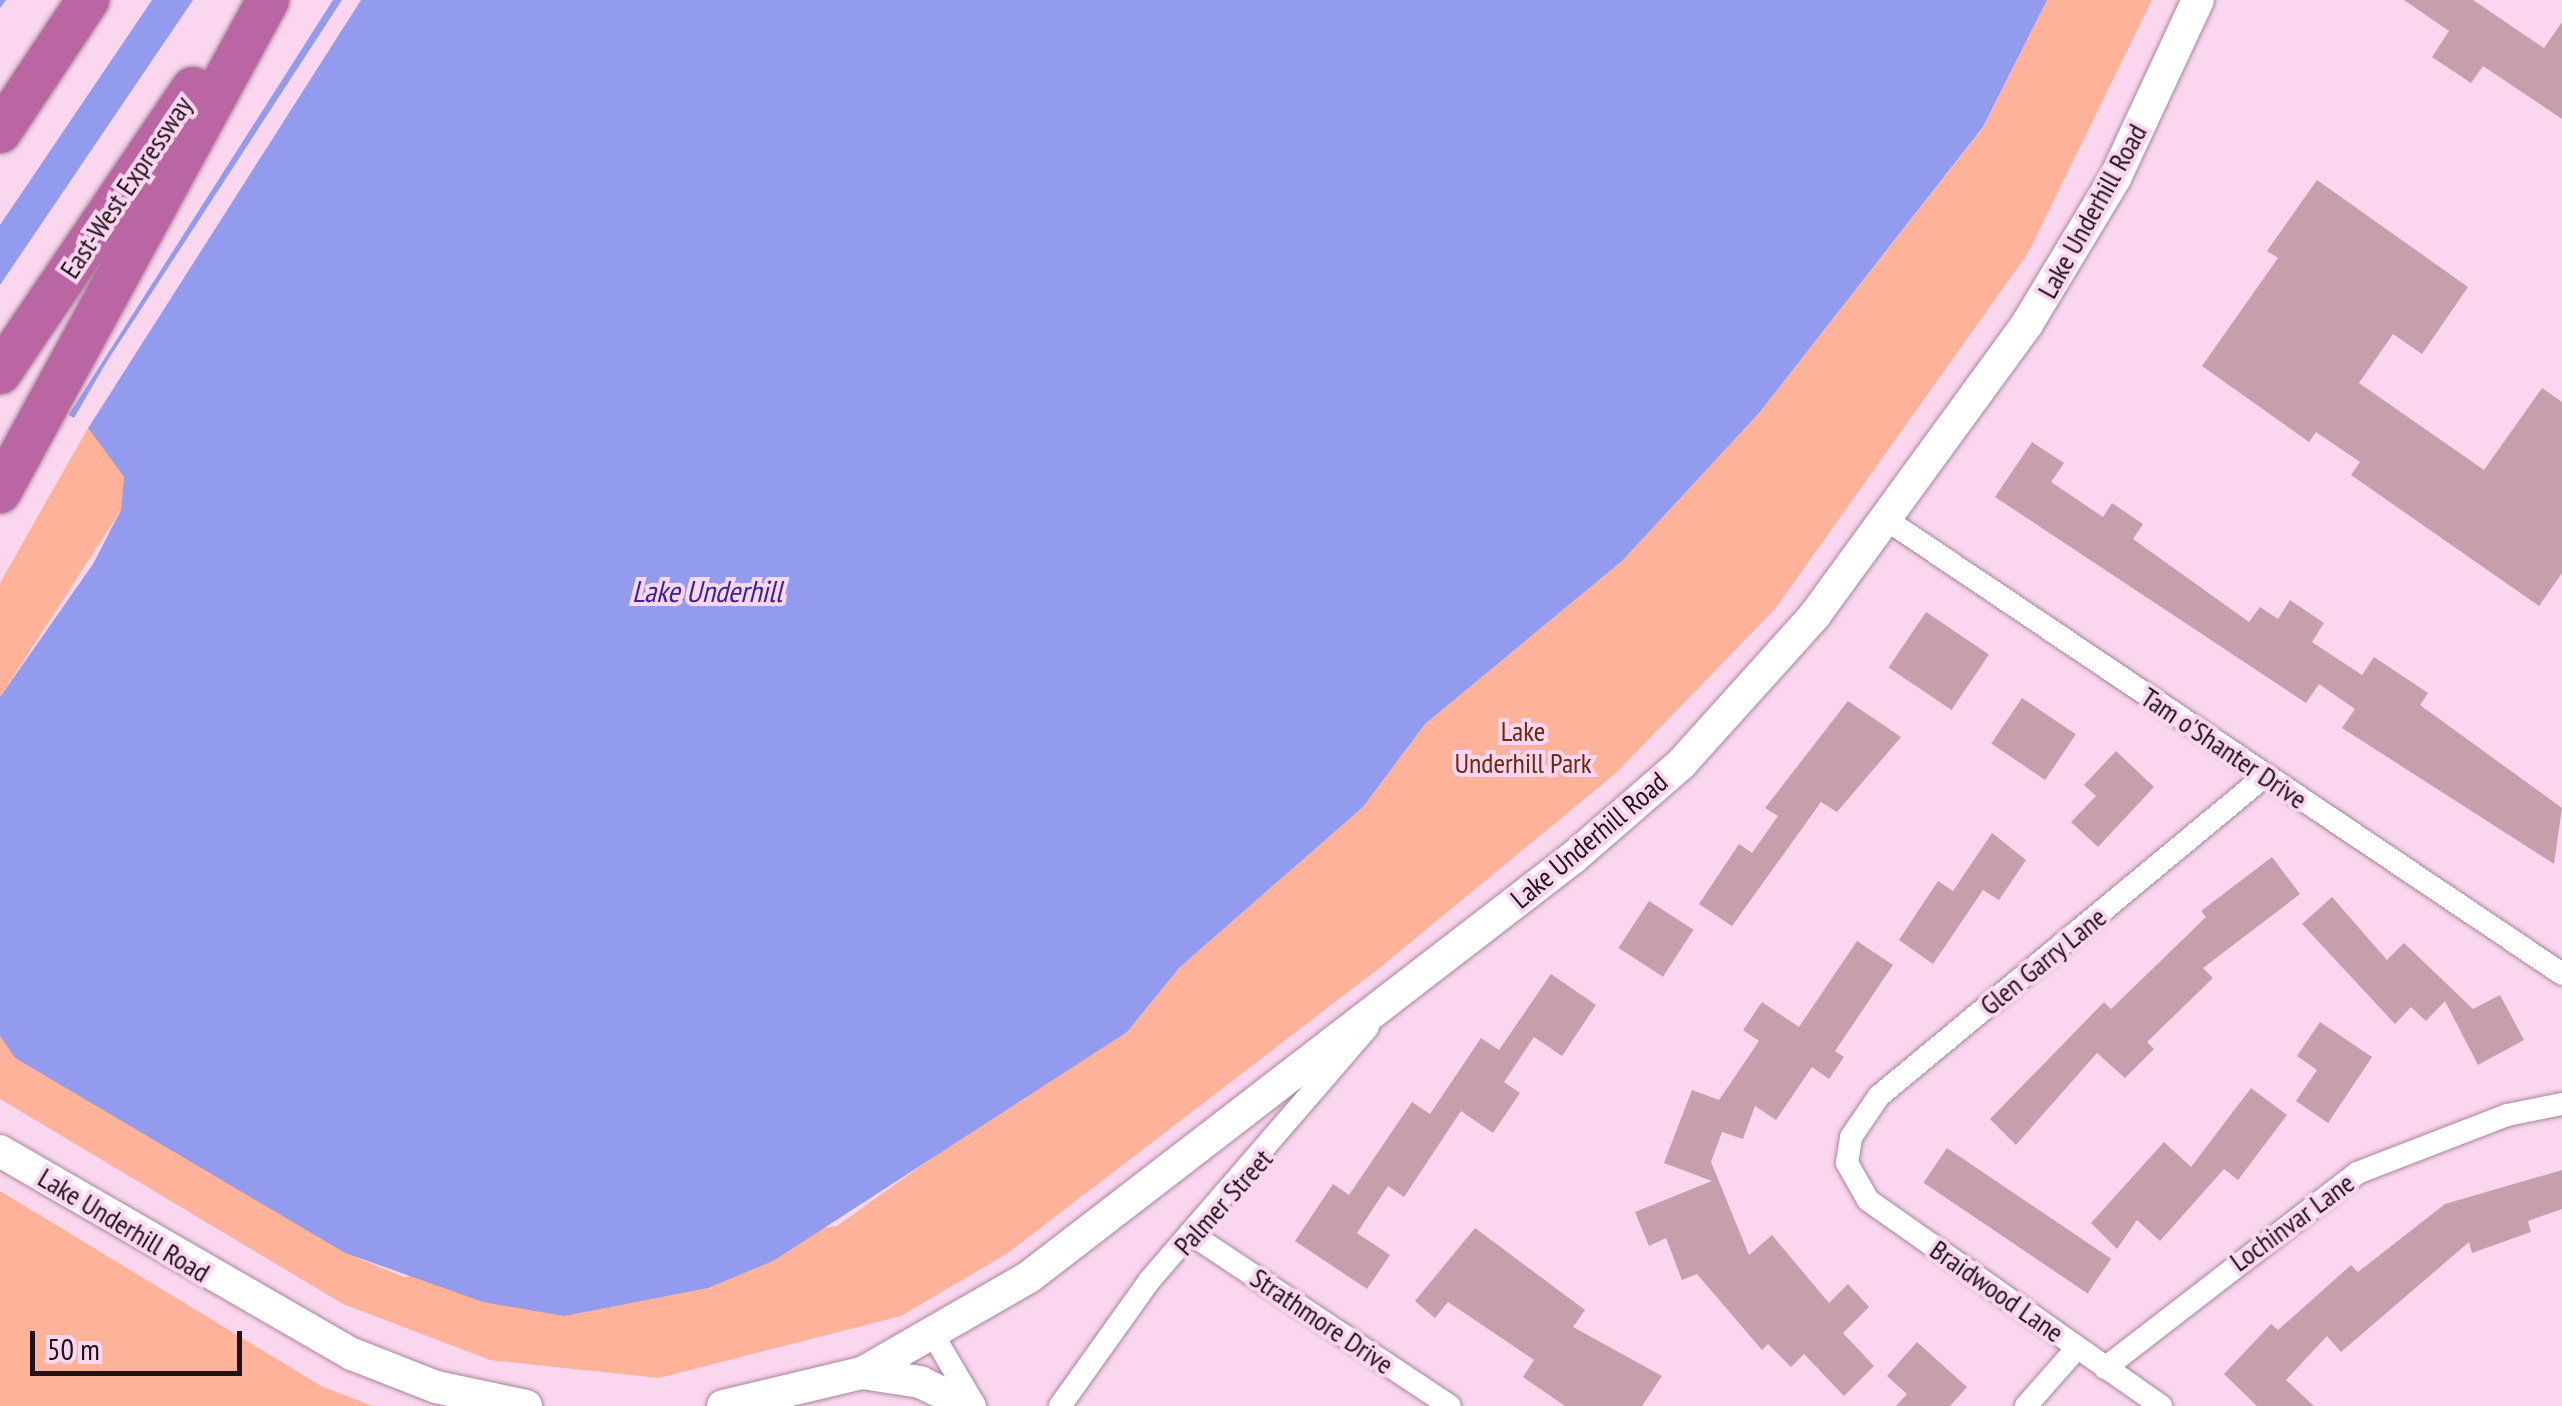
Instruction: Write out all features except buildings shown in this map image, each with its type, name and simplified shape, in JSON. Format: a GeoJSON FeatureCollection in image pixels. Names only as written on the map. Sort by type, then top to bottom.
{"type":"FeatureCollection","features":[{"type":"Feature","properties":{"kind":"highway","name":"East-West Expressway"},"geometry":{"type":"LineString","coordinates":[[0,373],[252,0]]}},
{"type":"Feature","properties":{"kind":"highway"},"geometry":{"type":"LineString","coordinates":[[0,492],[268,0]]}},
{"type":"Feature","properties":{"kind":"highway"},"geometry":{"type":"LineString","coordinates":[[0,90],[78,14]]}},
{"type":"Feature","properties":{"kind":"highway"},"geometry":{"type":"LineString","coordinates":[[0,132],[78,14]]}},
{"type":"Feature","properties":{"kind":"main road","name":"Lake Underhill Road"},"geometry":{"type":"LineString","coordinates":[[724,1406],[862,1373],[935,1338],[1029,1276],[1388,1000],[1694,751],[1887,520],[2076,245],[2198,0]]}},
{"type":"Feature","properties":{"kind":"main road","name":"Lake Underhill Road"},"geometry":{"type":"LineString","coordinates":[[0,1151],[352,1354],[436,1387],[526,1406]]}},
{"type":"Feature","properties":{"kind":"main road"},"geometry":{"type":"LineString","coordinates":[[862,1373],[920,1382],[972,1406]]}},
{"type":"Feature","properties":{"kind":"street","name":"Tam o'Shanter Drive"},"geometry":{"type":"LineString","coordinates":[[1887,520],[2562,974]]}},
{"type":"Feature","properties":{"kind":"street","name":"Glen Garry Lane"},"geometry":{"type":"LineString","coordinates":[[1847,1164],[1851,1137],[1879,1096],[2266,776]]}},
{"type":"Feature","properties":{"kind":"street","name":"Palmer Street"},"geometry":{"type":"LineString","coordinates":[[1060,1406],[1388,1000]]}},
{"type":"Feature","properties":{"kind":"street","name":"Lochinvar Lane"},"geometry":{"type":"LineString","coordinates":[[2105,1368],[2356,1173],[2507,1115],[2562,1104]]}},
{"type":"Feature","properties":{"kind":"street","name":"Braidwood Lane"},"geometry":{"type":"LineString","coordinates":[[1847,1164],[1868,1200],[2161,1406]]}},
{"type":"Feature","properties":{"kind":"street","name":"Strathmore Drive"},"geometry":{"type":"LineString","coordinates":[[1194,1236],[1450,1406]]}},
{"type":"Feature","properties":{"kind":"street"},"geometry":{"type":"LineString","coordinates":[[935,1338],[972,1406]]}},
{"type":"Feature","properties":{"kind":"street"},"geometry":{"type":"LineString","coordinates":[[2026,1406],[2077,1348]]}},
{"type":"Feature","properties":{"kind":"green space","name":"Lake Underhill Park"},"geometry":{"type":"Polygon","coordinates":[[[2047,0],[2152,0],[2028,253],[1775,609],[1616,773],[1382,966],[1008,1253],[901,1316],[659,1378],[490,1360],[343,1304],[0,1099],[0,1036],[15,1058],[345,1253],[404,1277],[837,1226],[1059,1067],[1127,1032],[1180,967],[1363,807],[1425,724],[1622,561],[1759,413],[1983,128],[2047,0]]]}},
{"type":"Feature","properties":{"kind":"green space"},"geometry":{"type":"Polygon","coordinates":[[[88,428],[124,477],[121,510],[0,697],[0,583],[88,428]]]}},
{"type":"Feature","properties":{"kind":"green space"},"geometry":{"type":"Polygon","coordinates":[[[0,1191],[321,1386],[372,1406],[0,1406],[0,1191]]]}},
{"type":"Feature","properties":{"kind":"water","name":"Lake Underhill"},"geometry":{"type":"Polygon","coordinates":[[[0,0],[2047,0],[1983,127],[1759,413],[1622,561],[1425,724],[1363,807],[1180,967],[1127,1032],[773,1261],[708,1288],[564,1316],[483,1302],[345,1253],[15,1058],[0,1036],[0,697],[93,564],[121,510],[124,477],[88,428],[0,367],[0,0]]]}},
{"type":"Feature","properties":{"kind":"pier"},"geometry":{"type":"Polygon","coordinates":[[[6,0],[152,0],[0,225],[0,8],[6,0]]]}},
{"type":"Feature","properties":{"kind":"pier"},"geometry":{"type":"Polygon","coordinates":[[[193,0],[333,0],[66,419],[0,373],[0,285],[193,0]]]}},
{"type":"Feature","properties":{"kind":"pier"},"geometry":{"type":"Polygon","coordinates":[[[342,0],[361,0],[85,433],[71,423],[106,363],[342,0]]]}}]}
